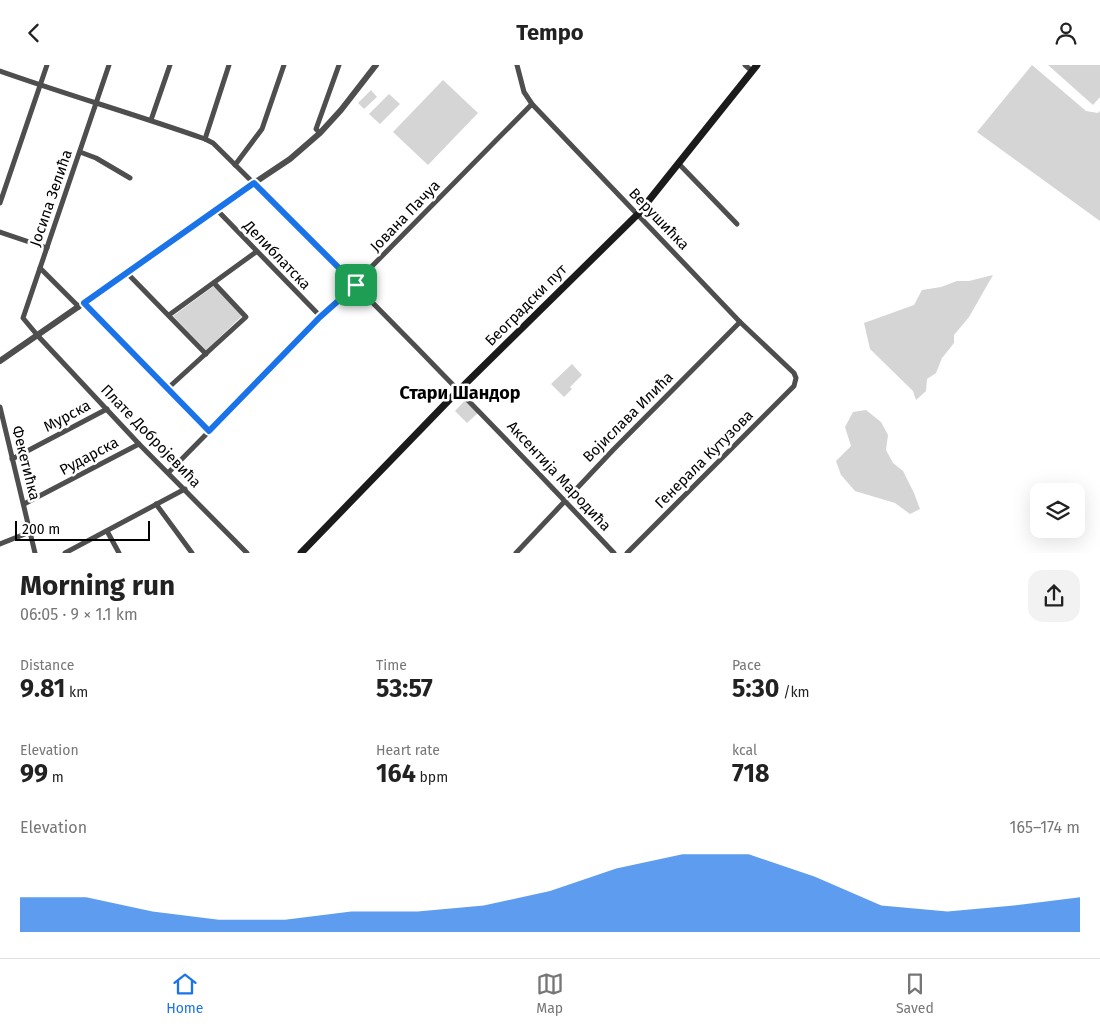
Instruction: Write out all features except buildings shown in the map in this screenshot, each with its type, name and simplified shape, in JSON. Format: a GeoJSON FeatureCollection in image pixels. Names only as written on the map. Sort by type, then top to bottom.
{"type":"FeatureCollection","features":[{"type":"Feature","properties":{"kind":"main road","name":"Београдски пут"},"geometry":{"type":"LineString","coordinates":[[301,553],[460,390],[638,214],[754,68]]}},
{"type":"Feature","properties":{"kind":"street"},"geometry":{"type":"LineString","coordinates":[[0,203],[47,65]]}},
{"type":"Feature","properties":{"kind":"street","name":"Јосипа Зелића"},"geometry":{"type":"LineString","coordinates":[[38,336],[24,318],[109,65]]}},
{"type":"Feature","properties":{"kind":"street"},"geometry":{"type":"LineString","coordinates":[[151,120],[170,65]]}},
{"type":"Feature","properties":{"kind":"street"},"geometry":{"type":"LineString","coordinates":[[206,139],[229,65]]}},
{"type":"Feature","properties":{"kind":"street"},"geometry":{"type":"LineString","coordinates":[[235,165],[262,129],[284,65]]}},
{"type":"Feature","properties":{"kind":"street"},"geometry":{"type":"LineString","coordinates":[[320,133],[316,129],[339,65]]}},
{"type":"Feature","properties":{"kind":"street"},"geometry":{"type":"LineString","coordinates":[[0,361],[254,183],[287,162],[320,133],[342,110],[376,65]]}},
{"type":"Feature","properties":{"kind":"street","name":"Верушићка"},"geometry":{"type":"LineString","coordinates":[[517,65],[524,92],[532,104],[740,322],[794,373],[797,381]]}},
{"type":"Feature","properties":{"kind":"street"},"geometry":{"type":"LineString","coordinates":[[745,65],[754,68]]}},
{"type":"Feature","properties":{"kind":"street","name":"Аксентија Мародића"},"geometry":{"type":"LineString","coordinates":[[0,71],[151,120],[213,143],[460,390],[614,553]]}},
{"type":"Feature","properties":{"kind":"street","name":"Јована Пачуа"},"geometry":{"type":"LineString","coordinates":[[169,472],[320,317],[356,285],[532,104]]}},
{"type":"Feature","properties":{"kind":"street"},"geometry":{"type":"LineString","coordinates":[[80,152],[96,158],[130,178]]}},
{"type":"Feature","properties":{"kind":"street"},"geometry":{"type":"LineString","coordinates":[[679,163],[736,225]]}},
{"type":"Feature","properties":{"kind":"street","name":"Делиблатска"},"geometry":{"type":"LineString","coordinates":[[217,210],[320,317]]}},
{"type":"Feature","properties":{"kind":"street"},"geometry":{"type":"LineString","coordinates":[[0,233],[47,248]]}},
{"type":"Feature","properties":{"kind":"street"},"geometry":{"type":"LineString","coordinates":[[169,315],[256,252]]}},
{"type":"Feature","properties":{"kind":"street"},"geometry":{"type":"LineString","coordinates":[[40,268],[82,305],[209,431]]}},
{"type":"Feature","properties":{"kind":"street"},"geometry":{"type":"LineString","coordinates":[[127,273],[206,354]]}},
{"type":"Feature","properties":{"kind":"street"},"geometry":{"type":"LineString","coordinates":[[167,389],[246,317],[214,283]]}},
{"type":"Feature","properties":{"kind":"street","name":"Војислава Илића"},"geometry":{"type":"LineString","coordinates":[[516,553],[564,500],[740,322]]}},
{"type":"Feature","properties":{"kind":"street","name":"Плате Добројевића"},"geometry":{"type":"LineString","coordinates":[[38,336],[106,409],[248,553]]}},
{"type":"Feature","properties":{"kind":"street","name":"Генерала Кутузова"},"geometry":{"type":"LineString","coordinates":[[627,553],[797,381]]}},
{"type":"Feature","properties":{"kind":"street","name":"Фекетићка"},"geometry":{"type":"LineString","coordinates":[[0,407],[35,553]]}},
{"type":"Feature","properties":{"kind":"street","name":"Мурска"},"geometry":{"type":"LineString","coordinates":[[12,459],[106,409]]}},
{"type":"Feature","properties":{"kind":"street","name":"Рударска"},"geometry":{"type":"LineString","coordinates":[[24,504],[140,444]]}},
{"type":"Feature","properties":{"kind":"street"},"geometry":{"type":"LineString","coordinates":[[65,553],[185,489]]}},
{"type":"Feature","properties":{"kind":"street"},"geometry":{"type":"LineString","coordinates":[[156,504],[192,553]]}},
{"type":"Feature","properties":{"kind":"street"},"geometry":{"type":"LineString","coordinates":[[0,544],[30,531]]}},
{"type":"Feature","properties":{"kind":"street"},"geometry":{"type":"LineString","coordinates":[[107,531],[118,553]]}},
{"type":"Feature","properties":{"kind":"shaded area"},"geometry":{"type":"Polygon","coordinates":[[[1032,65],[1086,111],[1098,113],[1100,111],[1100,221],[977,132],[1032,65]]]}},
{"type":"Feature","properties":{"kind":"shaded area"},"geometry":{"type":"Polygon","coordinates":[[[1048,65],[1100,65],[1100,97],[1093,105],[1048,65]]]}},
{"type":"Feature","properties":{"kind":"shaded area"},"geometry":{"type":"Polygon","coordinates":[[[443,80],[478,113],[428,165],[393,132],[443,80]]]}},
{"type":"Feature","properties":{"kind":"shaded area"},"geometry":{"type":"Polygon","coordinates":[[[371,90],[377,97],[364,109],[358,103],[371,90]]]}},
{"type":"Feature","properties":{"kind":"shaded area"},"geometry":{"type":"Polygon","coordinates":[[[389,94],[400,104],[380,124],[369,114],[389,94]]]}},
{"type":"Feature","properties":{"kind":"shaded area"},"geometry":{"type":"Polygon","coordinates":[[[993,275],[969,317],[954,335],[954,343],[942,358],[936,373],[927,379],[926,391],[916,400],[913,391],[870,349],[864,323],[914,305],[922,290],[941,287],[957,281],[969,281],[993,275]]]}},
{"type":"Feature","properties":{"kind":"shaded area"},"geometry":{"type":"Polygon","coordinates":[[[214,286],[242,316],[206,350],[173,316],[214,286]]]}},
{"type":"Feature","properties":{"kind":"shaded area"},"geometry":{"type":"Polygon","coordinates":[[[572,364],[582,375],[570,387],[572,389],[564,397],[551,384],[572,364]]]}},
{"type":"Feature","properties":{"kind":"shaded area"},"geometry":{"type":"Polygon","coordinates":[[[466,399],[479,412],[467,423],[455,411],[466,399]]]}},
{"type":"Feature","properties":{"kind":"shaded area"},"geometry":{"type":"Polygon","coordinates":[[[866,410],[881,422],[888,435],[886,450],[893,463],[903,471],[914,493],[920,509],[910,514],[895,503],[855,491],[841,475],[836,461],[851,446],[845,427],[853,412],[866,410]]]}},
{"type":"Feature","properties":{"kind":"district","name":"Стари Шандор"},"geometry":{"type":"Point","coordinates":[460,393]}},
{"type":"Feature","properties":{"kind":"route"},"geometry":{"type":"LineString","coordinates":[[254,183],[356,285],[320,317],[209,431],[84,303],[254,183]]}}]}
